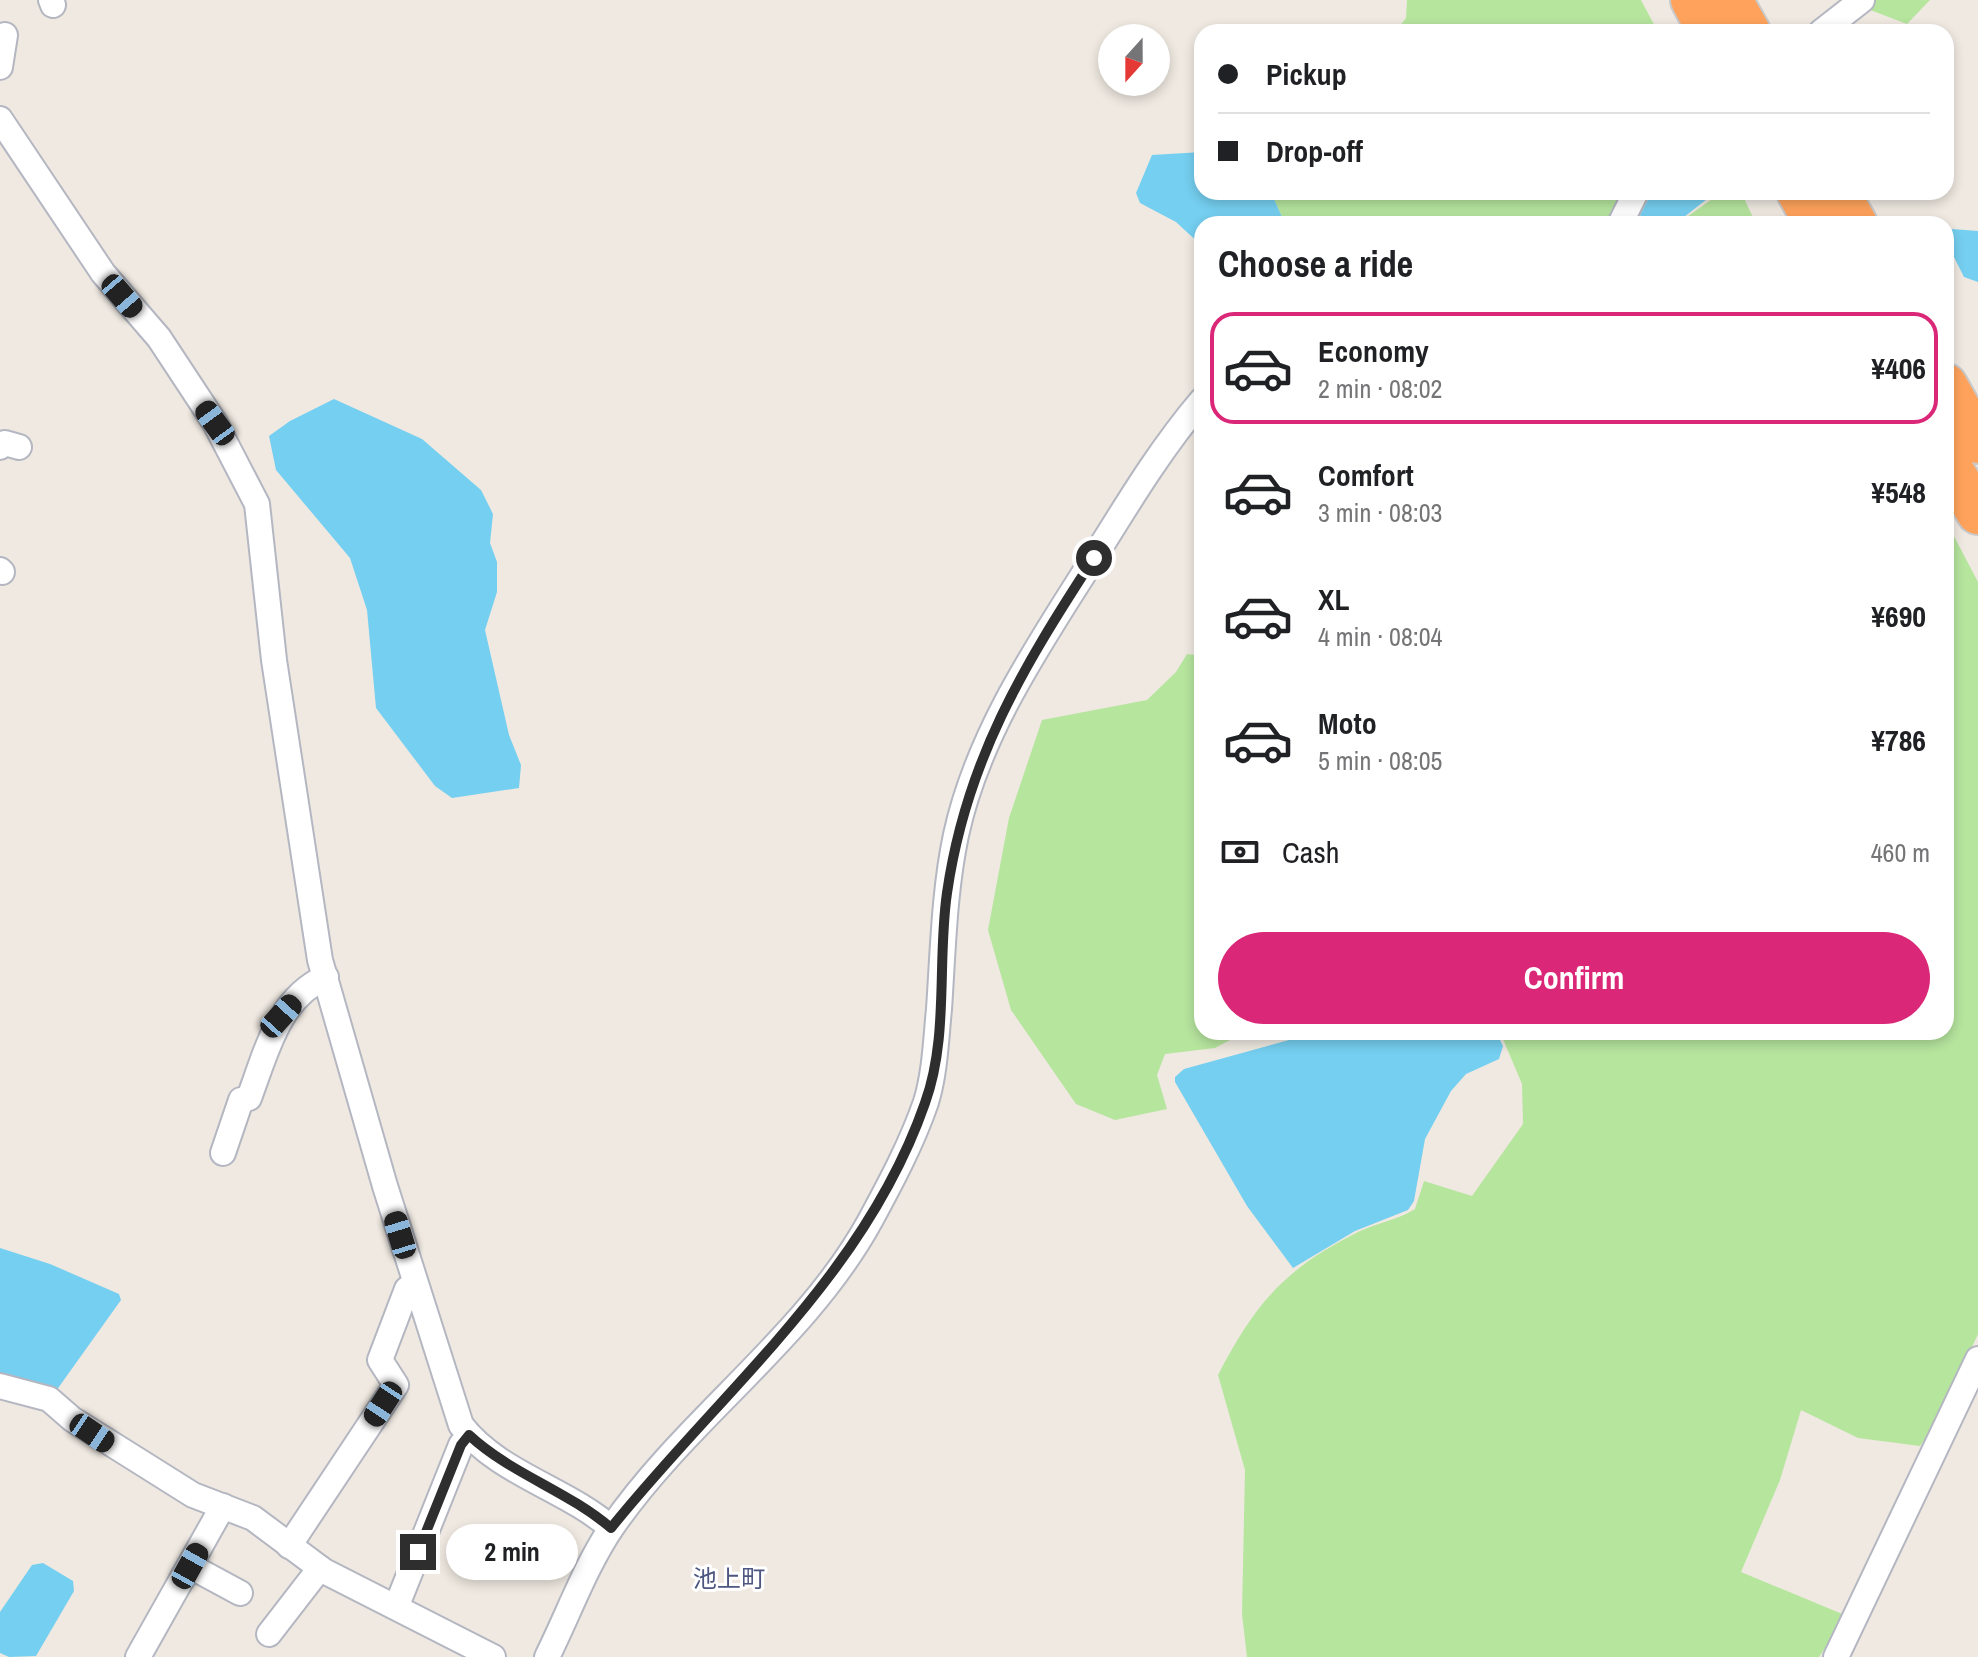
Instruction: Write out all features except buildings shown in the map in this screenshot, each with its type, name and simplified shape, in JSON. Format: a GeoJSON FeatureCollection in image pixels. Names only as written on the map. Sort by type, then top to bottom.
{"type":"FeatureCollection","features":[{"type":"Feature","properties":{"kind":"highway"},"geometry":{"type":"LineString","coordinates":[[1692,0],[1705,24]]}},
{"type":"Feature","properties":{"kind":"highway"},"geometry":{"type":"LineString","coordinates":[[1731,0],[1744,24]]}},
{"type":"Feature","properties":{"kind":"highway"},"geometry":{"type":"LineString","coordinates":[[1954,399],[1978,442]]}},
{"type":"Feature","properties":{"kind":"highway"},"geometry":{"type":"LineString","coordinates":[[1954,473],[1978,513]]}},
{"type":"Feature","properties":{"kind":"street"},"geometry":{"type":"LineString","coordinates":[[1831,24],[1862,0]]}},
{"type":"Feature","properties":{"kind":"street"},"geometry":{"type":"LineString","coordinates":[[0,67],[5,35]]}},
{"type":"Feature","properties":{"kind":"street"},"geometry":{"type":"LineString","coordinates":[[0,119],[76,236],[159,338],[215,423],[257,504],[274,660],[308,897],[326,977],[415,1283],[461,1425],[469,1435],[513,1467],[592,1512],[611,1528]]}},
{"type":"Feature","properties":{"kind":"street"},"geometry":{"type":"LineString","coordinates":[[547,1657],[611,1528],[668,1458],[780,1341],[842,1263],[869,1222],[927,1100],[936,1047],[946,897],[956,834],[989,738],[1029,661],[1079,581],[1138,487],[1194,411]]}},
{"type":"Feature","properties":{"kind":"street"},"geometry":{"type":"LineString","coordinates":[[223,1153],[241,1100],[249,1098],[281,1016],[310,983],[326,977]]}},
{"type":"Feature","properties":{"kind":"street"},"geometry":{"type":"LineString","coordinates":[[289,1546],[396,1385],[380,1360],[407,1289],[415,1283]]}},
{"type":"Feature","properties":{"kind":"street"},"geometry":{"type":"LineString","coordinates":[[1836,1657],[1978,1359]]}},
{"type":"Feature","properties":{"kind":"street"},"geometry":{"type":"LineString","coordinates":[[0,1386],[49,1399],[72,1419],[193,1495],[253,1518],[320,1568],[493,1657]]}},
{"type":"Feature","properties":{"kind":"street"},"geometry":{"type":"LineString","coordinates":[[397,1605],[461,1445],[469,1435]]}},
{"type":"Feature","properties":{"kind":"street"},"geometry":{"type":"LineString","coordinates":[[138,1657],[223,1506]]}},
{"type":"Feature","properties":{"kind":"street"},"geometry":{"type":"LineString","coordinates":[[190,1566],[240,1593]]}},
{"type":"Feature","properties":{"kind":"street"},"geometry":{"type":"LineString","coordinates":[[269,1634],[320,1568]]}},
{"type":"Feature","properties":{"kind":"green space"},"geometry":{"type":"Polygon","coordinates":[[[1407,0],[1641,0],[1654,24],[1401,24],[1406,18],[1407,0]]]}},
{"type":"Feature","properties":{"kind":"green space"},"geometry":{"type":"Polygon","coordinates":[[[1844,0],[1930,0],[1907,24],[1844,0]]]}},
{"type":"Feature","properties":{"kind":"green space"},"geometry":{"type":"Polygon","coordinates":[[[1274,200],[1637,200],[1638,216],[1282,216],[1274,200]]]}},
{"type":"Feature","properties":{"kind":"green space"},"geometry":{"type":"Polygon","coordinates":[[[1711,200],[1745,200],[1752,216],[1688,216],[1711,200]]]}},
{"type":"Feature","properties":{"kind":"green space"},"geometry":{"type":"Polygon","coordinates":[[[1954,536],[1978,582],[1978,1334],[1938,1420],[1920,1446],[1858,1438],[1801,1410],[1780,1480],[1741,1572],[1847,1616],[1819,1657],[1247,1657],[1242,1614],[1245,1470],[1218,1375],[1259,1308],[1310,1260],[1358,1232],[1415,1209],[1424,1181],[1472,1196],[1523,1124],[1522,1084],[1503,1040],[1954,1040],[1954,536]]]}},
{"type":"Feature","properties":{"kind":"green space"},"geometry":{"type":"Polygon","coordinates":[[[1187,654],[1194,655],[1194,1040],[1230,1040],[1215,1048],[1165,1054],[1157,1075],[1167,1109],[1115,1120],[1076,1104],[1011,1010],[988,930],[1009,818],[1042,720],[1147,700],[1176,672],[1187,654]]]}},
{"type":"Feature","properties":{"kind":"water"},"geometry":{"type":"Polygon","coordinates":[[[1194,152],[1194,200],[1274,200],[1282,216],[1194,216],[1194,239],[1176,222],[1140,203],[1136,193],[1152,155],[1194,152]]]}},
{"type":"Feature","properties":{"kind":"water"},"geometry":{"type":"Polygon","coordinates":[[[1648,200],[1706,200],[1685,216],[1640,215],[1648,200]]]}},
{"type":"Feature","properties":{"kind":"water"},"geometry":{"type":"Polygon","coordinates":[[[1954,229],[1978,231],[1978,282],[1964,277],[1954,257],[1954,229]]]}},
{"type":"Feature","properties":{"kind":"water"},"geometry":{"type":"Polygon","coordinates":[[[334,399],[422,439],[481,490],[493,514],[490,543],[497,562],[497,592],[485,630],[509,735],[521,765],[519,788],[452,798],[435,786],[376,708],[367,610],[350,558],[276,470],[269,436],[290,421],[334,399]]]}},
{"type":"Feature","properties":{"kind":"water"},"geometry":{"type":"Polygon","coordinates":[[[1289,1040],[1500,1040],[1503,1046],[1499,1059],[1466,1074],[1451,1091],[1425,1139],[1414,1201],[1408,1210],[1355,1231],[1293,1268],[1247,1206],[1175,1082],[1175,1077],[1184,1069],[1289,1040]]]}},
{"type":"Feature","properties":{"kind":"water"},"geometry":{"type":"Polygon","coordinates":[[[0,1248],[50,1264],[119,1294],[121,1300],[56,1391],[0,1377],[0,1248]]]}},
{"type":"Feature","properties":{"kind":"water"},"geometry":{"type":"Polygon","coordinates":[[[43,1563],[73,1581],[74,1591],[36,1656],[9,1657],[0,1653],[0,1612],[32,1565],[43,1563]]]}},
{"type":"Feature","properties":{"kind":"district","name":"池上町"},"geometry":{"type":"Point","coordinates":[729,1578]}},
{"type":"Feature","properties":{"kind":"route"},"geometry":{"type":"LineString","coordinates":[[418,1552],[461,1445],[469,1435],[513,1467],[592,1512],[611,1528],[668,1458],[780,1341],[842,1263],[869,1222],[927,1100],[936,1047],[946,897],[956,834],[965,803],[989,738],[1029,661],[1094,558]]}}]}
